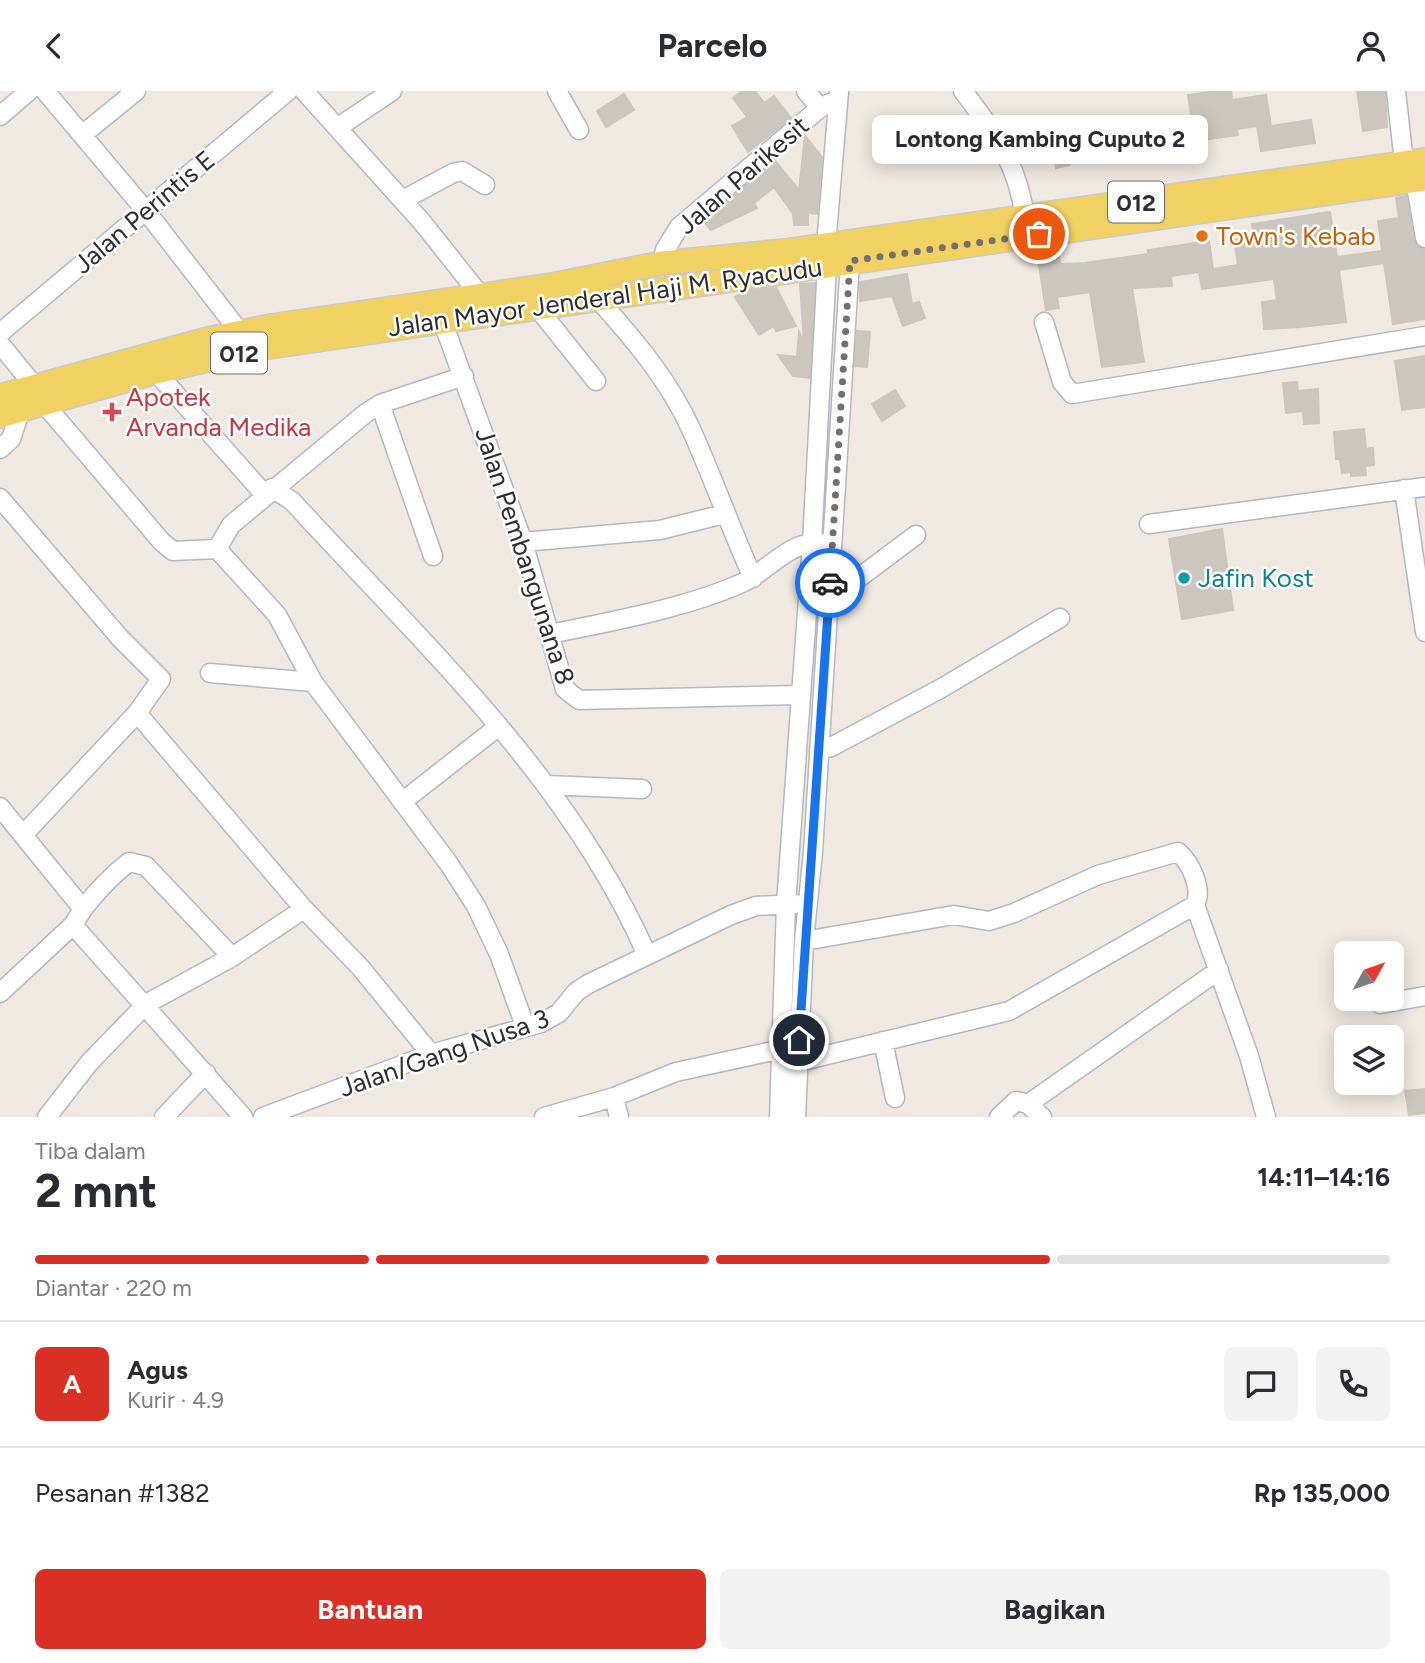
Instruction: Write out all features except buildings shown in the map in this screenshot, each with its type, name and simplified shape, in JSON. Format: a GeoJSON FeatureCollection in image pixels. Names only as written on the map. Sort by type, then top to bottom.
{"type":"FeatureCollection","features":[{"type":"Feature","properties":{"kind":"main road","name":"Jalan Mayor Jenderal Haji M. Ryacudu"},"geometry":{"type":"LineString","coordinates":[[0,395],[41,397],[255,349],[442,320],[484,301],[536,306],[593,298],[837,255],[1025,218],[1417,170]]}},
{"type":"Feature","properties":{"kind":"main road","name":"Jalan Mayor Jenderal Haji M. Ryacudu"},"geometry":{"type":"LineString","coordinates":[[10,414],[41,397],[239,331],[484,301],[662,263],[837,255],[1417,170]]}},
{"type":"Feature","properties":{"kind":"main road"},"geometry":{"type":"LineString","coordinates":[[552,285],[547,293],[550,299],[579,295],[593,298]]}},
{"type":"Feature","properties":{"kind":"street"},"geometry":{"type":"LineString","coordinates":[[0,116],[29,91]]}},
{"type":"Feature","properties":{"kind":"street"},"geometry":{"type":"LineString","coordinates":[[45,91],[146,211],[239,331]]}},
{"type":"Feature","properties":{"kind":"street"},"geometry":{"type":"LineString","coordinates":[[82,135],[136,91]]}},
{"type":"Feature","properties":{"kind":"street","name":"Jalan Perintis E"},"geometry":{"type":"LineString","coordinates":[[0,333],[288,91]]}},
{"type":"Feature","properties":{"kind":"street"},"geometry":{"type":"LineString","coordinates":[[304,91],[403,200],[484,301]]}},
{"type":"Feature","properties":{"kind":"street"},"geometry":{"type":"LineString","coordinates":[[337,128],[392,91]]}},
{"type":"Feature","properties":{"kind":"street"},"geometry":{"type":"LineString","coordinates":[[557,91],[579,129]]}},
{"type":"Feature","properties":{"kind":"street"},"geometry":{"type":"LineString","coordinates":[[806,91],[820,108]]}},
{"type":"Feature","properties":{"kind":"street"},"geometry":{"type":"LineString","coordinates":[[963,91],[1012,162],[1025,218]]}},
{"type":"Feature","properties":{"kind":"street"},"geometry":{"type":"LineString","coordinates":[[1396,91],[1417,170],[1425,238]]}},
{"type":"Feature","properties":{"kind":"street"},"geometry":{"type":"LineString","coordinates":[[796,1117],[798,1062],[791,1019],[797,904],[800,695],[823,543],[837,255],[839,95]]}},
{"type":"Feature","properties":{"kind":"street","name":"Jalan Parikesit"},"geometry":{"type":"LineString","coordinates":[[662,263],[669,241],[679,227],[839,95]]}},
{"type":"Feature","properties":{"kind":"street"},"geometry":{"type":"LineString","coordinates":[[403,200],[453,173],[462,171],[485,185]]}},
{"type":"Feature","properties":{"kind":"street"},"geometry":{"type":"LineString","coordinates":[[593,298],[633,338],[676,402],[690,428],[753,578]]}},
{"type":"Feature","properties":{"kind":"street"},"geometry":{"type":"LineString","coordinates":[[536,306],[596,381]]}},
{"type":"Feature","properties":{"kind":"street","name":"Jalan Pembangunana 8"},"geometry":{"type":"LineString","coordinates":[[442,320],[523,542],[565,689],[579,699],[800,695]]}},
{"type":"Feature","properties":{"kind":"street"},"geometry":{"type":"LineString","coordinates":[[1044,322],[1062,382],[1072,394],[1425,336]]}},
{"type":"Feature","properties":{"kind":"street"},"geometry":{"type":"LineString","coordinates":[[0,344],[151,531],[173,551],[217,549]]}},
{"type":"Feature","properties":{"kind":"street"},"geometry":{"type":"LineString","coordinates":[[156,372],[268,492],[292,501],[499,726],[547,785],[609,877],[647,955]]}},
{"type":"Feature","properties":{"kind":"street"},"geometry":{"type":"LineString","coordinates":[[217,549],[231,524],[380,404],[464,376]]}},
{"type":"Feature","properties":{"kind":"street"},"geometry":{"type":"LineString","coordinates":[[380,404],[433,556]]}},
{"type":"Feature","properties":{"kind":"street"},"geometry":{"type":"LineString","coordinates":[[0,449],[11,439],[10,414]]}},
{"type":"Feature","properties":{"kind":"street"},"geometry":{"type":"LineString","coordinates":[[1149,524],[1425,487]]}},
{"type":"Feature","properties":{"kind":"street"},"geometry":{"type":"LineString","coordinates":[[1404,489],[1425,632]]}},
{"type":"Feature","properties":{"kind":"street"},"geometry":{"type":"LineString","coordinates":[[0,498],[120,638],[161,679],[136,713],[24,834]]}},
{"type":"Feature","properties":{"kind":"street"},"geometry":{"type":"LineString","coordinates":[[523,542],[660,530],[724,514]]}},
{"type":"Feature","properties":{"kind":"street"},"geometry":{"type":"LineString","coordinates":[[828,601],[916,535]]}},
{"type":"Feature","properties":{"kind":"street"},"geometry":{"type":"LineString","coordinates":[[550,634],[695,600],[753,578],[783,556],[823,543]]}},
{"type":"Feature","properties":{"kind":"street"},"geometry":{"type":"LineString","coordinates":[[779,1117],[782,1049],[791,1019],[804,941],[797,904],[819,750],[828,601],[823,543]]}},
{"type":"Feature","properties":{"kind":"street"},"geometry":{"type":"LineString","coordinates":[[217,549],[277,615],[313,682],[476,906],[499,954],[524,1027]]}},
{"type":"Feature","properties":{"kind":"street"},"geometry":{"type":"LineString","coordinates":[[819,750],[831,747],[940,689],[1060,618]]}},
{"type":"Feature","properties":{"kind":"street"},"geometry":{"type":"LineString","coordinates":[[210,673],[313,682]]}},
{"type":"Feature","properties":{"kind":"street"},"geometry":{"type":"LineString","coordinates":[[136,713],[304,909],[360,967],[431,1055]]}},
{"type":"Feature","properties":{"kind":"street"},"geometry":{"type":"LineString","coordinates":[[402,802],[499,726]]}},
{"type":"Feature","properties":{"kind":"street"},"geometry":{"type":"LineString","coordinates":[[547,785],[642,789]]}},
{"type":"Feature","properties":{"kind":"street"},"geometry":{"type":"LineString","coordinates":[[0,807],[83,909]]}},
{"type":"Feature","properties":{"kind":"street"},"geometry":{"type":"LineString","coordinates":[[804,941],[954,915],[989,921],[1014,913],[1098,875],[1178,852],[1190,869],[1198,889],[1195,905],[1250,1056],[1266,1117]]}},
{"type":"Feature","properties":{"kind":"street"},"geometry":{"type":"LineString","coordinates":[[0,993],[73,925],[83,909],[128,862],[146,866],[232,957]]}},
{"type":"Feature","properties":{"kind":"street","name":"Jalan/Gang Nusa 3"},"geometry":{"type":"LineString","coordinates":[[263,1117],[431,1055],[553,1018],[576,992],[731,915],[756,906],[797,904]]}},
{"type":"Feature","properties":{"kind":"street"},"geometry":{"type":"LineString","coordinates":[[798,1062],[1026,1005],[1195,905]]}},
{"type":"Feature","properties":{"kind":"street"},"geometry":{"type":"LineString","coordinates":[[47,1117],[89,1063],[146,1005],[232,957],[304,909]]}},
{"type":"Feature","properties":{"kind":"street"},"geometry":{"type":"LineString","coordinates":[[73,925],[243,1117]]}},
{"type":"Feature","properties":{"kind":"street"},"geometry":{"type":"LineString","coordinates":[[1028,1104],[1219,970]]}},
{"type":"Feature","properties":{"kind":"street"},"geometry":{"type":"LineString","coordinates":[[1404,999],[1425,996]]}},
{"type":"Feature","properties":{"kind":"street"},"geometry":{"type":"LineString","coordinates":[[883,1041],[895,1098]]}},
{"type":"Feature","properties":{"kind":"street"},"geometry":{"type":"LineString","coordinates":[[544,1117],[614,1097],[676,1072],[782,1049]]}},
{"type":"Feature","properties":{"kind":"street"},"geometry":{"type":"LineString","coordinates":[[164,1117],[205,1073]]}},
{"type":"Feature","properties":{"kind":"street"},"geometry":{"type":"LineString","coordinates":[[614,1097],[619,1117]]}},
{"type":"Feature","properties":{"kind":"street"},"geometry":{"type":"LineString","coordinates":[[999,1117],[1016,1101],[1028,1104],[1042,1117]]}},
{"type":"Feature","properties":{"kind":"way so far"},"geometry":{"type":"LineString","coordinates":[[830,583],[850,261],[1039,234]]}},
{"type":"Feature","properties":{"kind":"place","name":"Lontong Kambing Cuputo 2"},"geometry":{"type":"Point","coordinates":[1039,234]}},
{"type":"Feature","properties":{"kind":"place","name":"Town's Kebab"},"geometry":{"type":"Point","coordinates":[1202,236]}},
{"type":"Feature","properties":{"kind":"place","name":"Apotek Arvanda Medika"},"geometry":{"type":"Point","coordinates":[112,412]}},
{"type":"Feature","properties":{"kind":"place","name":"Jafin Kost"},"geometry":{"type":"Point","coordinates":[1184,578]}},
{"type":"Feature","properties":{"kind":"route"},"geometry":{"type":"LineString","coordinates":[[799,1040],[830,583]]}}]}
